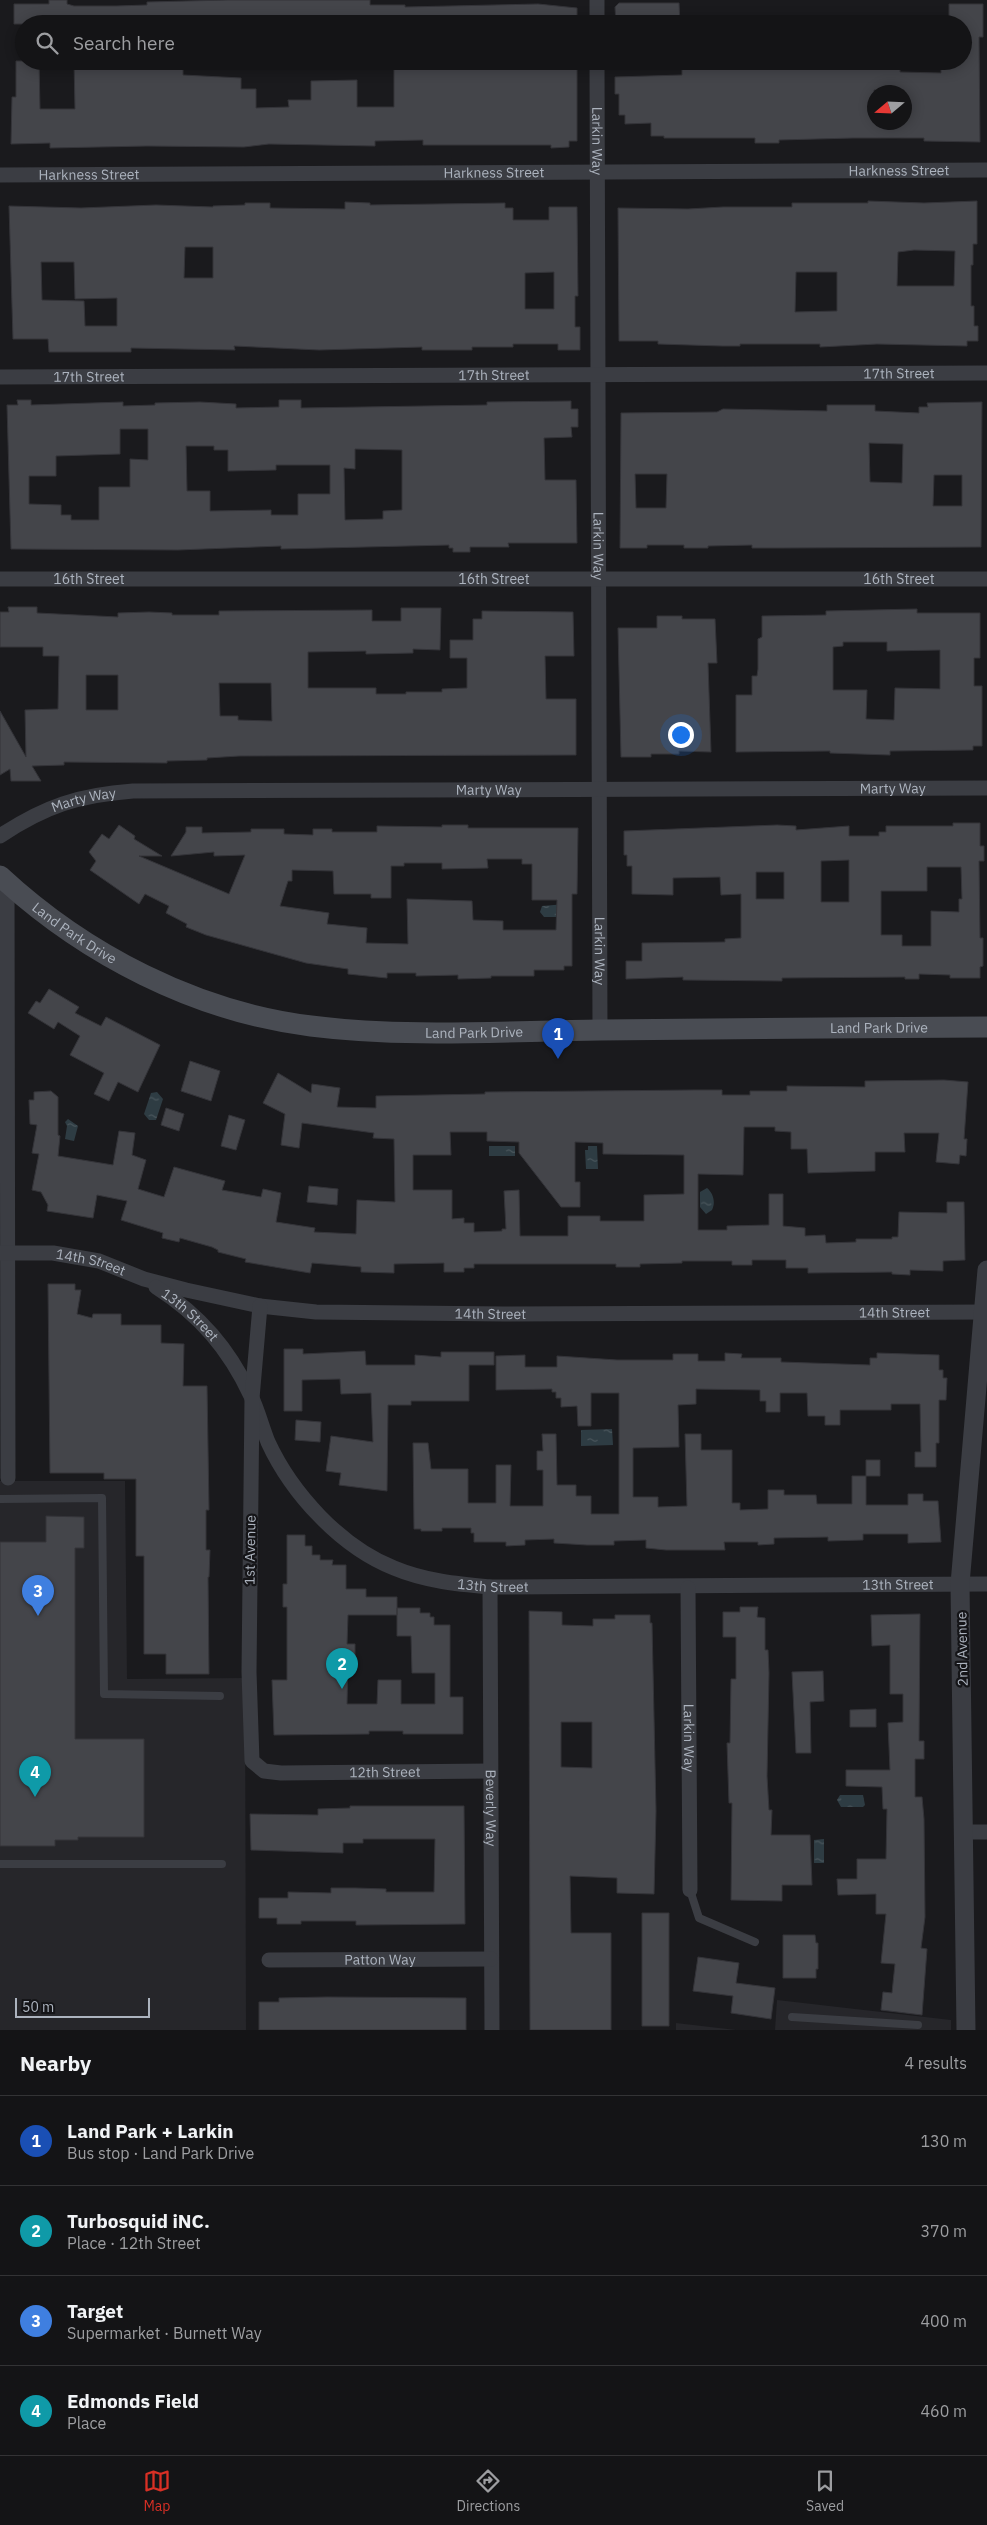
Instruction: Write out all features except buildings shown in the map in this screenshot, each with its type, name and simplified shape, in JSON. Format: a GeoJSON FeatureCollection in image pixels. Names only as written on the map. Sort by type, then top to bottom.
{"type":"FeatureCollection","features":[{"type":"Feature","properties":{"kind":"main road","name":"Land Park Drive"},"geometry":{"type":"LineString","coordinates":[[4,879],[48,918],[90,946],[176,989],[216,1004],[272,1020],[310,1026],[367,1032],[987,1027]]}},
{"type":"Feature","properties":{"kind":"street"},"geometry":{"type":"LineString","coordinates":[[597,15],[598,0]]}},
{"type":"Feature","properties":{"kind":"street","name":"Larkin Way"},"geometry":{"type":"LineString","coordinates":[[597,70],[600,1030]]}},
{"type":"Feature","properties":{"kind":"street","name":"Harkness Street"},"geometry":{"type":"LineString","coordinates":[[0,175],[987,170]]}},
{"type":"Feature","properties":{"kind":"street","name":"17th Street"},"geometry":{"type":"LineString","coordinates":[[0,377],[987,373]]}},
{"type":"Feature","properties":{"kind":"street","name":"16th Street"},"geometry":{"type":"LineString","coordinates":[[0,579],[987,579]]}},
{"type":"Feature","properties":{"kind":"street","name":"Marty Way"},"geometry":{"type":"LineString","coordinates":[[0,836],[23,820],[46,809],[108,793],[987,788]]}},
{"type":"Feature","properties":{"kind":"street"},"geometry":{"type":"LineString","coordinates":[[4,879],[4,1253],[8,1478]]}},
{"type":"Feature","properties":{"kind":"street","name":"14th Street"},"geometry":{"type":"LineString","coordinates":[[4,1253],[53,1253],[99,1261],[144,1279],[260,1306],[316,1312],[504,1314],[985,1312]]}},
{"type":"Feature","properties":{"kind":"street","name":"2nd Avenue"},"geometry":{"type":"LineString","coordinates":[[966,2030],[960,1584],[985,1312],[987,1270]]}},
{"type":"Feature","properties":{"kind":"street","name":"13th Street"},"geometry":{"type":"LineString","coordinates":[[144,1279],[178,1301],[224,1347],[252,1398],[268,1442],[284,1473],[307,1502],[363,1552],[393,1568],[424,1579],[490,1587],[688,1588],[987,1584]]}},
{"type":"Feature","properties":{"kind":"street","name":"1st Avenue"},"geometry":{"type":"LineString","coordinates":[[260,1306],[252,1398],[250,1756],[256,1766],[264,1771],[281,1773]]}},
{"type":"Feature","properties":{"kind":"street","name":"Beverly Way"},"geometry":{"type":"LineString","coordinates":[[490,1587],[492,2030]]}},
{"type":"Feature","properties":{"kind":"street","name":"Larkin Way"},"geometry":{"type":"LineString","coordinates":[[688,1588],[690,1890]]}},
{"type":"Feature","properties":{"kind":"street","name":"12th Street"},"geometry":{"type":"LineString","coordinates":[[281,1773],[490,1772]]}},
{"type":"Feature","properties":{"kind":"street"},"geometry":{"type":"LineString","coordinates":[[964,1832],[987,1832]]}},
{"type":"Feature","properties":{"kind":"street","name":"Patton Way"},"geometry":{"type":"LineString","coordinates":[[269,1960],[491,1959]]}},
{"type":"Feature","properties":{"kind":"lane"},"geometry":{"type":"LineString","coordinates":[[0,1499],[102,1498],[104,1694],[220,1696]]}},
{"type":"Feature","properties":{"kind":"lane"},"geometry":{"type":"LineString","coordinates":[[0,1864],[222,1864]]}},
{"type":"Feature","properties":{"kind":"lane"},"geometry":{"type":"LineString","coordinates":[[690,1890],[699,1918],[755,1942]]}},
{"type":"Feature","properties":{"kind":"lane"},"geometry":{"type":"LineString","coordinates":[[792,2017],[918,2025]]}},
{"type":"Feature","properties":{"kind":"shaded area"},"geometry":{"type":"Polygon","coordinates":[[[0,1481],[125,1481],[127,1679],[245,1678],[246,2030],[0,2030],[0,1481]]]}},
{"type":"Feature","properties":{"kind":"shaded area"},"geometry":{"type":"Polygon","coordinates":[[[777,2000],[951,2020],[951,2030],[775,2030],[777,2000]]]}},
{"type":"Feature","properties":{"kind":"shaded area"},"geometry":{"type":"Polygon","coordinates":[[[676,2023],[736,2030],[676,2030],[676,2023]]]}},
{"type":"Feature","properties":{"kind":"water"},"geometry":{"type":"Polygon","coordinates":[[[566,904],[566,917],[544,917],[540,912],[542,906],[566,904]]]}},
{"type":"Feature","properties":{"kind":"water"},"geometry":{"type":"Polygon","coordinates":[[[157,1092],[163,1099],[156,1120],[149,1120],[144,1114],[151,1093],[157,1092]]]}},
{"type":"Feature","properties":{"kind":"water"},"geometry":{"type":"Polygon","coordinates":[[[68,1119],[78,1126],[74,1141],[65,1139],[67,1126],[65,1122],[68,1119]]]}},
{"type":"Feature","properties":{"kind":"water"},"geometry":{"type":"Polygon","coordinates":[[[489,1146],[515,1146],[515,1156],[489,1156],[489,1146]]]}},
{"type":"Feature","properties":{"kind":"water"},"geometry":{"type":"Polygon","coordinates":[[[588,1146],[597,1146],[598,1169],[586,1169],[585,1150],[588,1150],[588,1146]]]}},
{"type":"Feature","properties":{"kind":"water"},"geometry":{"type":"Polygon","coordinates":[[[707,1188],[711,1192],[714,1204],[712,1210],[706,1214],[700,1207],[700,1192],[707,1188]]]}},
{"type":"Feature","properties":{"kind":"water"},"geometry":{"type":"Polygon","coordinates":[[[612,1429],[613,1445],[581,1446],[581,1430],[612,1429]]]}},
{"type":"Feature","properties":{"kind":"water"},"geometry":{"type":"Polygon","coordinates":[[[840,1795],[863,1795],[865,1805],[863,1807],[841,1807],[837,1800],[840,1795]]]}},
{"type":"Feature","properties":{"kind":"water"},"geometry":{"type":"Polygon","coordinates":[[[824,1839],[824,1863],[814,1863],[814,1840],[824,1839]]]}},
{"type":"Feature","properties":{"kind":"place","name":"Land Park + Larkin"},"geometry":{"type":"Point","coordinates":[558,1059]}},
{"type":"Feature","properties":{"kind":"place","name":"Target"},"geometry":{"type":"Point","coordinates":[38,1616]}},
{"type":"Feature","properties":{"kind":"place","name":"Turbosquid iNC."},"geometry":{"type":"Point","coordinates":[342,1689]}},
{"type":"Feature","properties":{"kind":"place","name":"Edmonds Field"},"geometry":{"type":"Point","coordinates":[35,1797]}}]}
